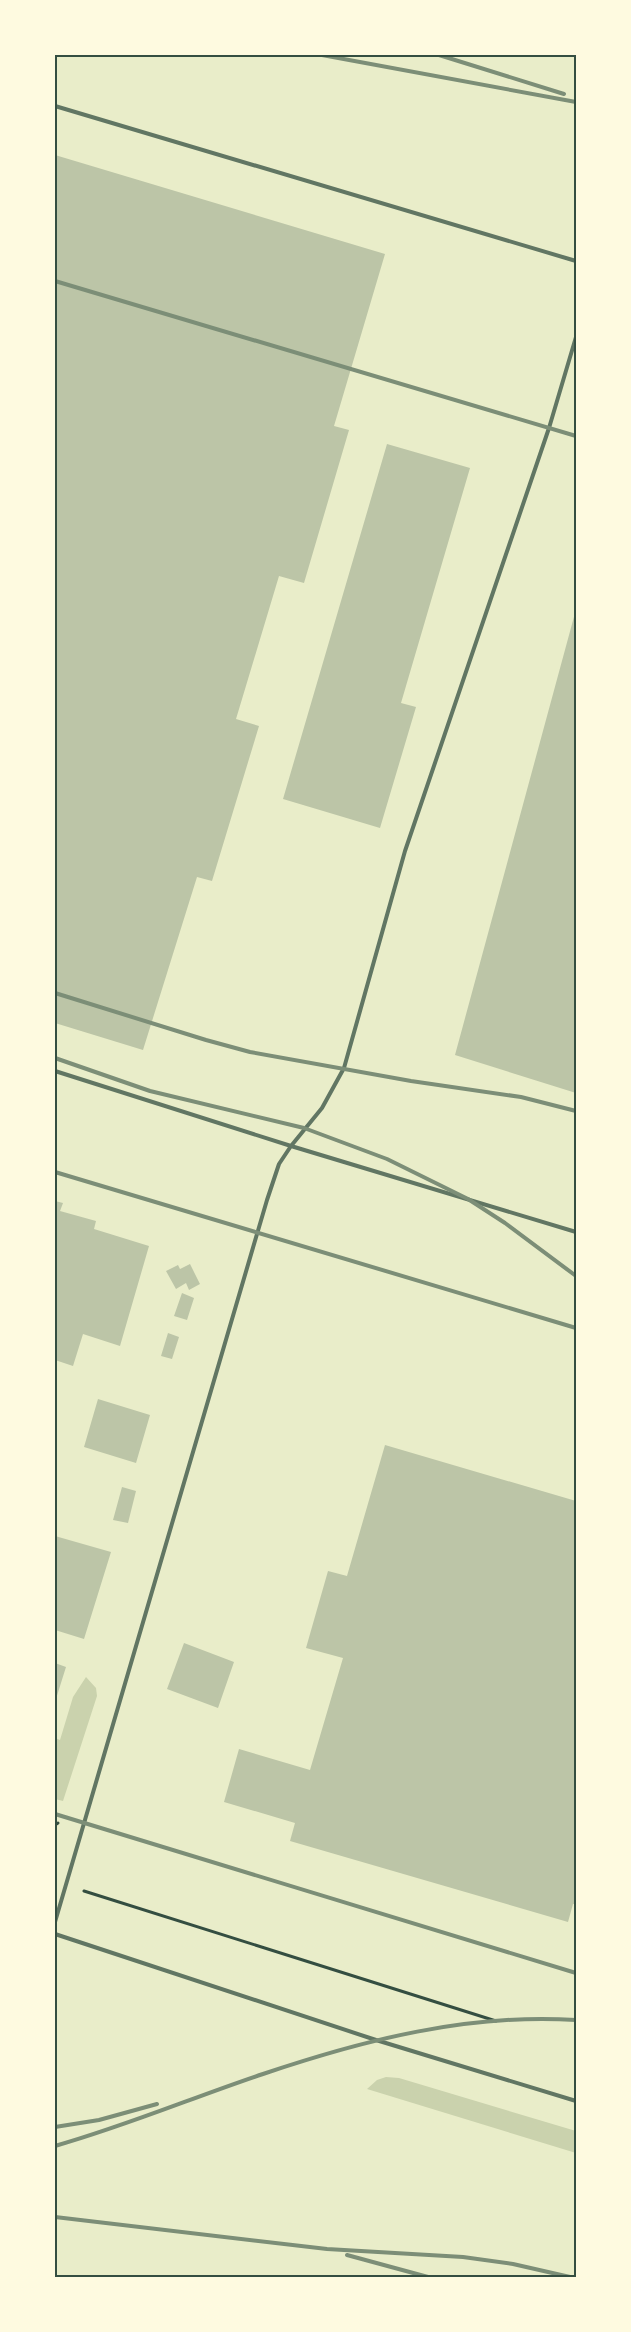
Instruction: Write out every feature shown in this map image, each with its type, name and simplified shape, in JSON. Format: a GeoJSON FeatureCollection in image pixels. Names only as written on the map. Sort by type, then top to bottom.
{"type":"FeatureCollection","features":[{"type":"Feature","properties":{"kind":"lane"},"geometry":{"type":"LineString","coordinates":[[55,106],[576,261]]}},
{"type":"Feature","properties":{"kind":"lane"},"geometry":{"type":"LineString","coordinates":[[55,1922],[267,1200],[279,1164],[290,1146],[322,1108],[344,1068],[405,851],[549,428],[576,337]]}},
{"type":"Feature","properties":{"kind":"lane"},"geometry":{"type":"LineString","coordinates":[[55,1071],[290,1146],[576,1232]]}},
{"type":"Feature","properties":{"kind":"lane"},"geometry":{"type":"LineString","coordinates":[[55,1934],[376,2040],[576,2101]]}},
{"type":"Feature","properties":{"kind":"path"},"geometry":{"type":"LineString","coordinates":[[66,1886],[496,2021]]}},
{"type":"Feature","properties":{"kind":"green space"},"geometry":{"type":"Polygon","coordinates":[[[86,1677],[96,1688],[97,1696],[63,1801],[55,1799],[55,1738],[60,1740],[73,1697],[86,1677]]]}},
{"type":"Feature","properties":{"kind":"green space"},"geometry":{"type":"Polygon","coordinates":[[[386,2077],[399,2078],[576,2131],[576,2153],[367,2089],[377,2080],[386,2077]]]}},
{"type":"Feature","properties":{"kind":"building"},"geometry":{"type":"Polygon","coordinates":[[[55,155],[385,254],[334,426],[349,430],[304,583],[279,576],[236,719],[259,726],[212,881],[197,877],[143,1050],[55,1023],[55,155]]]}},
{"type":"Feature","properties":{"kind":"building"},"geometry":{"type":"Polygon","coordinates":[[[387,444],[470,468],[401,703],[416,707],[380,828],[283,799],[387,444]]]}},
{"type":"Feature","properties":{"kind":"building"},"geometry":{"type":"Polygon","coordinates":[[[576,614],[576,1093],[455,1055],[576,614]]]}},
{"type":"Feature","properties":{"kind":"building"},"geometry":{"type":"Polygon","coordinates":[[[55,1201],[63,1203],[60,1211],[96,1221],[94,1229],[149,1246],[120,1346],[83,1334],[73,1366],[55,1360],[55,1201]]]}},
{"type":"Feature","properties":{"kind":"building"},"geometry":{"type":"Polygon","coordinates":[[[190,1264],[200,1284],[189,1290],[186,1283],[176,1289],[166,1271],[178,1265],[180,1269],[190,1264]]]}},
{"type":"Feature","properties":{"kind":"building"},"geometry":{"type":"Polygon","coordinates":[[[182,1293],[194,1298],[187,1320],[174,1316],[182,1293]]]}},
{"type":"Feature","properties":{"kind":"building"},"geometry":{"type":"Polygon","coordinates":[[[168,1333],[179,1337],[172,1359],[161,1356],[168,1333]]]}},
{"type":"Feature","properties":{"kind":"building"},"geometry":{"type":"Polygon","coordinates":[[[98,1399],[150,1415],[136,1463],[84,1447],[98,1399]]]}},
{"type":"Feature","properties":{"kind":"building"},"geometry":{"type":"Polygon","coordinates":[[[385,1445],[576,1501],[576,1904],[573,1904],[568,1922],[290,1841],[295,1823],[224,1802],[239,1749],[310,1770],[343,1658],[306,1648],[328,1571],[347,1576],[385,1445]]]}},
{"type":"Feature","properties":{"kind":"building"},"geometry":{"type":"Polygon","coordinates":[[[122,1487],[136,1491],[128,1523],[113,1520],[122,1487]]]}},
{"type":"Feature","properties":{"kind":"building"},"geometry":{"type":"Polygon","coordinates":[[[55,1536],[111,1552],[84,1639],[55,1630],[55,1536]]]}},
{"type":"Feature","properties":{"kind":"building"},"geometry":{"type":"Polygon","coordinates":[[[184,1643],[234,1662],[218,1708],[167,1689],[184,1643]]]}},
{"type":"Feature","properties":{"kind":"building"},"geometry":{"type":"Polygon","coordinates":[[[55,1663],[66,1667],[55,1702],[55,1663]]]}},
{"type":"Feature","properties":{"kind":"railway"},"geometry":{"type":"LineString","coordinates":[[322,55],[576,102]]}},
{"type":"Feature","properties":{"kind":"railway"},"geometry":{"type":"LineString","coordinates":[[439,55],[564,94]]}},
{"type":"Feature","properties":{"kind":"railway"},"geometry":{"type":"LineString","coordinates":[[55,281],[576,436]]}},
{"type":"Feature","properties":{"kind":"railway"},"geometry":{"type":"LineString","coordinates":[[55,993],[250,1052],[411,1081],[521,1097],[576,1111]]}},
{"type":"Feature","properties":{"kind":"railway"},"geometry":{"type":"LineString","coordinates":[[55,1058],[150,1091],[304,1128],[387,1159],[468,1199],[505,1223],[576,1276]]}},
{"type":"Feature","properties":{"kind":"railway"},"geometry":{"type":"LineString","coordinates":[[55,1172],[576,1328]]}},
{"type":"Feature","properties":{"kind":"railway"},"geometry":{"type":"LineString","coordinates":[[55,1814],[576,1973]]}},
{"type":"Feature","properties":{"kind":"railway"},"geometry":{"type":"LineString","coordinates":[[55,2146],[108,2130],[263,2074],[378,2040],[457,2025],[496,2021],[576,2020]]}},
{"type":"Feature","properties":{"kind":"railway"},"geometry":{"type":"LineString","coordinates":[[55,2127],[99,2120],[157,2104]]}},
{"type":"Feature","properties":{"kind":"railway"},"geometry":{"type":"LineString","coordinates":[[55,2217],[327,2249],[463,2257],[513,2264],[570,2277]]}},
{"type":"Feature","properties":{"kind":"railway"},"geometry":{"type":"LineString","coordinates":[[347,2255],[428,2277]]}}]}
